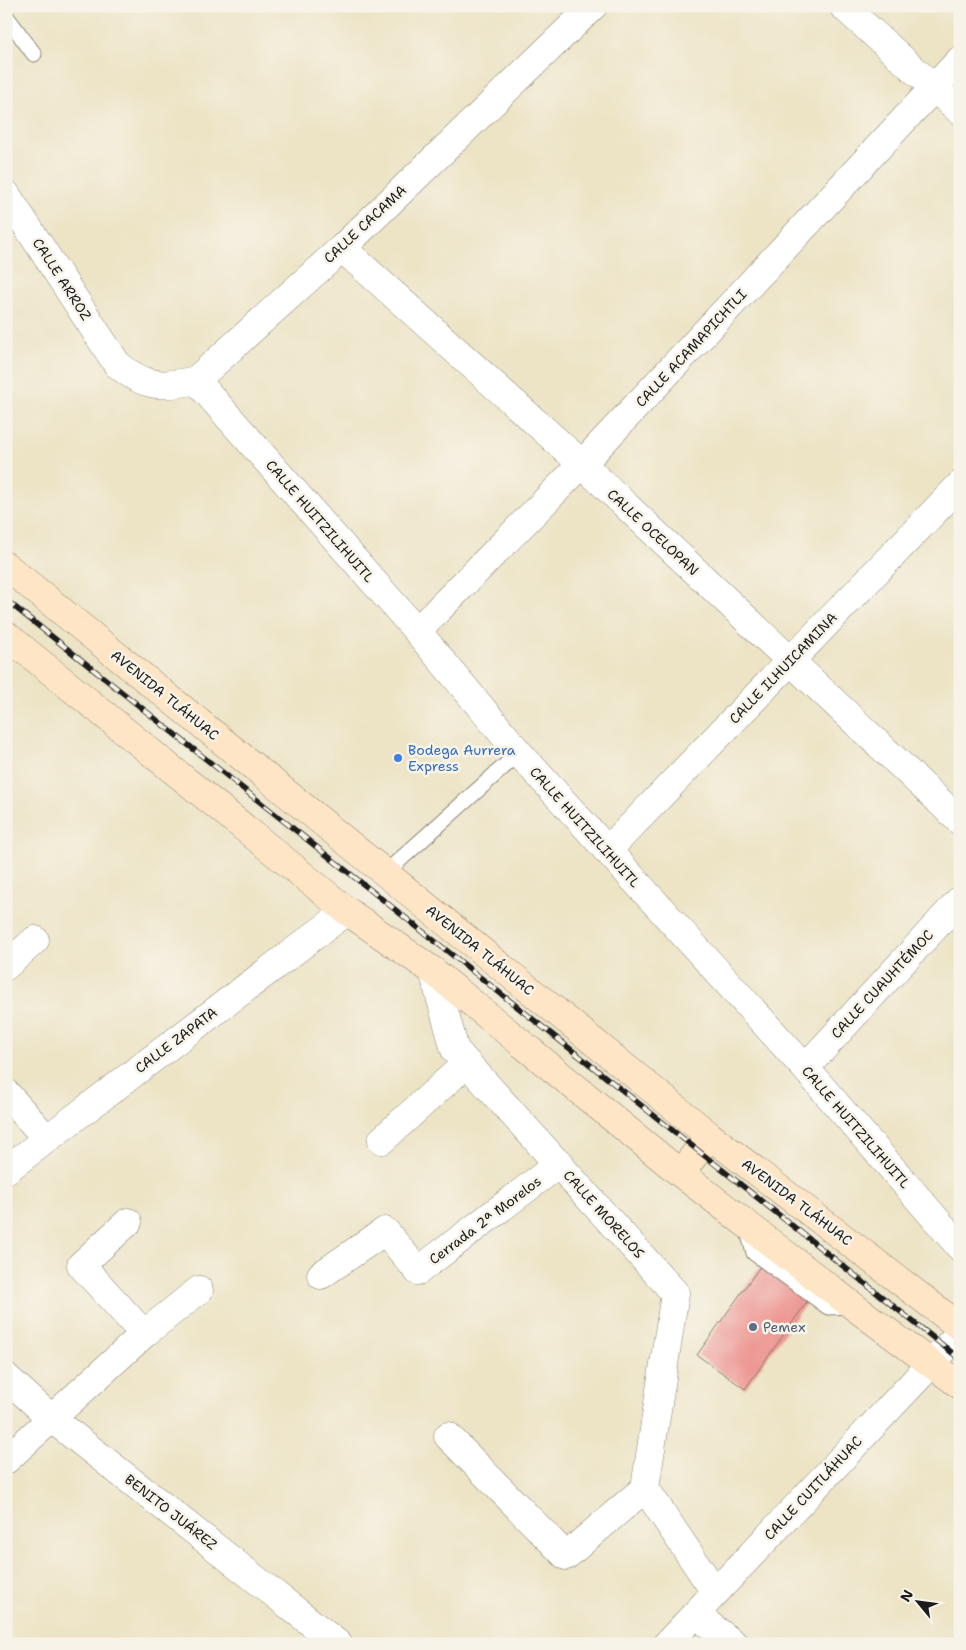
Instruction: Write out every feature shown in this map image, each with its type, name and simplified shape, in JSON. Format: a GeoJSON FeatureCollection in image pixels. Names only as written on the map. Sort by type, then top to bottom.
{"type":"FeatureCollection","features":[{"type":"Feature","properties":{"kind":"main road","name":"AVENIDA TLÁHUAC"},"geometry":{"type":"LineString","coordinates":[[6,566],[384,874],[710,1136],[960,1327]]}},
{"type":"Feature","properties":{"kind":"main road"},"geometry":{"type":"LineString","coordinates":[[6,635],[347,911],[433,971],[680,1173],[853,1306],[960,1385]]}},
{"type":"Feature","properties":{"kind":"main road"},"geometry":{"type":"LineString","coordinates":[[680,1173],[710,1136]]}},
{"type":"Feature","properties":{"kind":"street","name":"CALLE CACAMA"},"geometry":{"type":"LineString","coordinates":[[196,380],[342,248],[593,6]]}},
{"type":"Feature","properties":{"kind":"street"},"geometry":{"type":"LineString","coordinates":[[842,6],[960,111]]}},
{"type":"Feature","properties":{"kind":"street","name":"CALLE ACAMAPICHTLI"},"geometry":{"type":"LineString","coordinates":[[416,631],[582,464],[960,60]]}},
{"type":"Feature","properties":{"kind":"street","name":"CALLE ARROZ"},"geometry":{"type":"LineString","coordinates":[[6,194],[117,364],[134,379],[156,384],[177,384],[196,380]]}},
{"type":"Feature","properties":{"kind":"street","name":"CALLE OCELOPAN"},"geometry":{"type":"LineString","coordinates":[[342,248],[582,464],[960,821]]}},
{"type":"Feature","properties":{"kind":"street","name":"CALLE HUITZILIHUITL"},"geometry":{"type":"LineString","coordinates":[[196,380],[416,631],[519,754],[805,1068],[960,1247]]}},
{"type":"Feature","properties":{"kind":"street","name":"CALLE ILHUICAMINA"},"geometry":{"type":"LineString","coordinates":[[607,851],[960,485]]}},
{"type":"Feature","properties":{"kind":"street","name":"CALLE CUAUHTÉMOC"},"geometry":{"type":"LineString","coordinates":[[805,1068],[960,900]]}},
{"type":"Feature","properties":{"kind":"street","name":"CALLE ZAPATA"},"geometry":{"type":"LineString","coordinates":[[6,1170],[347,911]]}},
{"type":"Feature","properties":{"kind":"street"},"geometry":{"type":"LineString","coordinates":[[6,966],[35,940]]}},
{"type":"Feature","properties":{"kind":"street","name":"CALLE MORELOS"},"geometry":{"type":"LineString","coordinates":[[433,971],[455,1050],[560,1163],[675,1293],[645,1488]]}},
{"type":"Feature","properties":{"kind":"street"},"geometry":{"type":"LineString","coordinates":[[382,1140],[467,1063]]}},
{"type":"Feature","properties":{"kind":"street"},"geometry":{"type":"LineString","coordinates":[[6,1093],[46,1138]]}},
{"type":"Feature","properties":{"kind":"street","name":"Cerrada 2ª Morelos"},"geometry":{"type":"LineString","coordinates":[[321,1275],[385,1231],[418,1271],[560,1163]]}},
{"type":"Feature","properties":{"kind":"street"},"geometry":{"type":"LineString","coordinates":[[128,1222],[81,1265],[144,1334]]}},
{"type":"Feature","properties":{"kind":"street"},"geometry":{"type":"LineString","coordinates":[[6,1460],[144,1334],[199,1290]]}},
{"type":"Feature","properties":{"kind":"street","name":"CALLE CUITLÁHUAC"},"geometry":{"type":"LineString","coordinates":[[667,1644],[960,1333]]}},
{"type":"Feature","properties":{"kind":"street","name":"BENITO JUÁREZ"},"geometry":{"type":"LineString","coordinates":[[6,1377],[51,1418],[338,1644]]}},
{"type":"Feature","properties":{"kind":"street"},"geometry":{"type":"LineString","coordinates":[[448,1436],[566,1556],[645,1488],[715,1592]]}},
{"type":"Feature","properties":{"kind":"street"},"geometry":{"type":"LineString","coordinates":[[695,1614],[734,1644]]}},
{"type":"Feature","properties":{"kind":"lane"},"geometry":{"type":"LineString","coordinates":[[6,16],[34,54]]}},
{"type":"Feature","properties":{"kind":"lane"},"geometry":{"type":"LineString","coordinates":[[384,874],[519,754]]}},
{"type":"Feature","properties":{"kind":"building","name":"Pemex"},"geometry":{"type":"Polygon","coordinates":[[[761,1265],[809,1299],[745,1389],[697,1355],[761,1265]]]}},
{"type":"Feature","properties":{"kind":"railway"},"geometry":{"type":"LineString","coordinates":[[6,600],[960,1359]]}},
{"type":"Feature","properties":{"kind":"place","name":"Bodega Aurrera Express"},"geometry":{"type":"Point","coordinates":[398,758]}},
{"type":"Feature","properties":{"kind":"place","name":"Pemex"},"geometry":{"type":"Point","coordinates":[753,1327]}}]}
